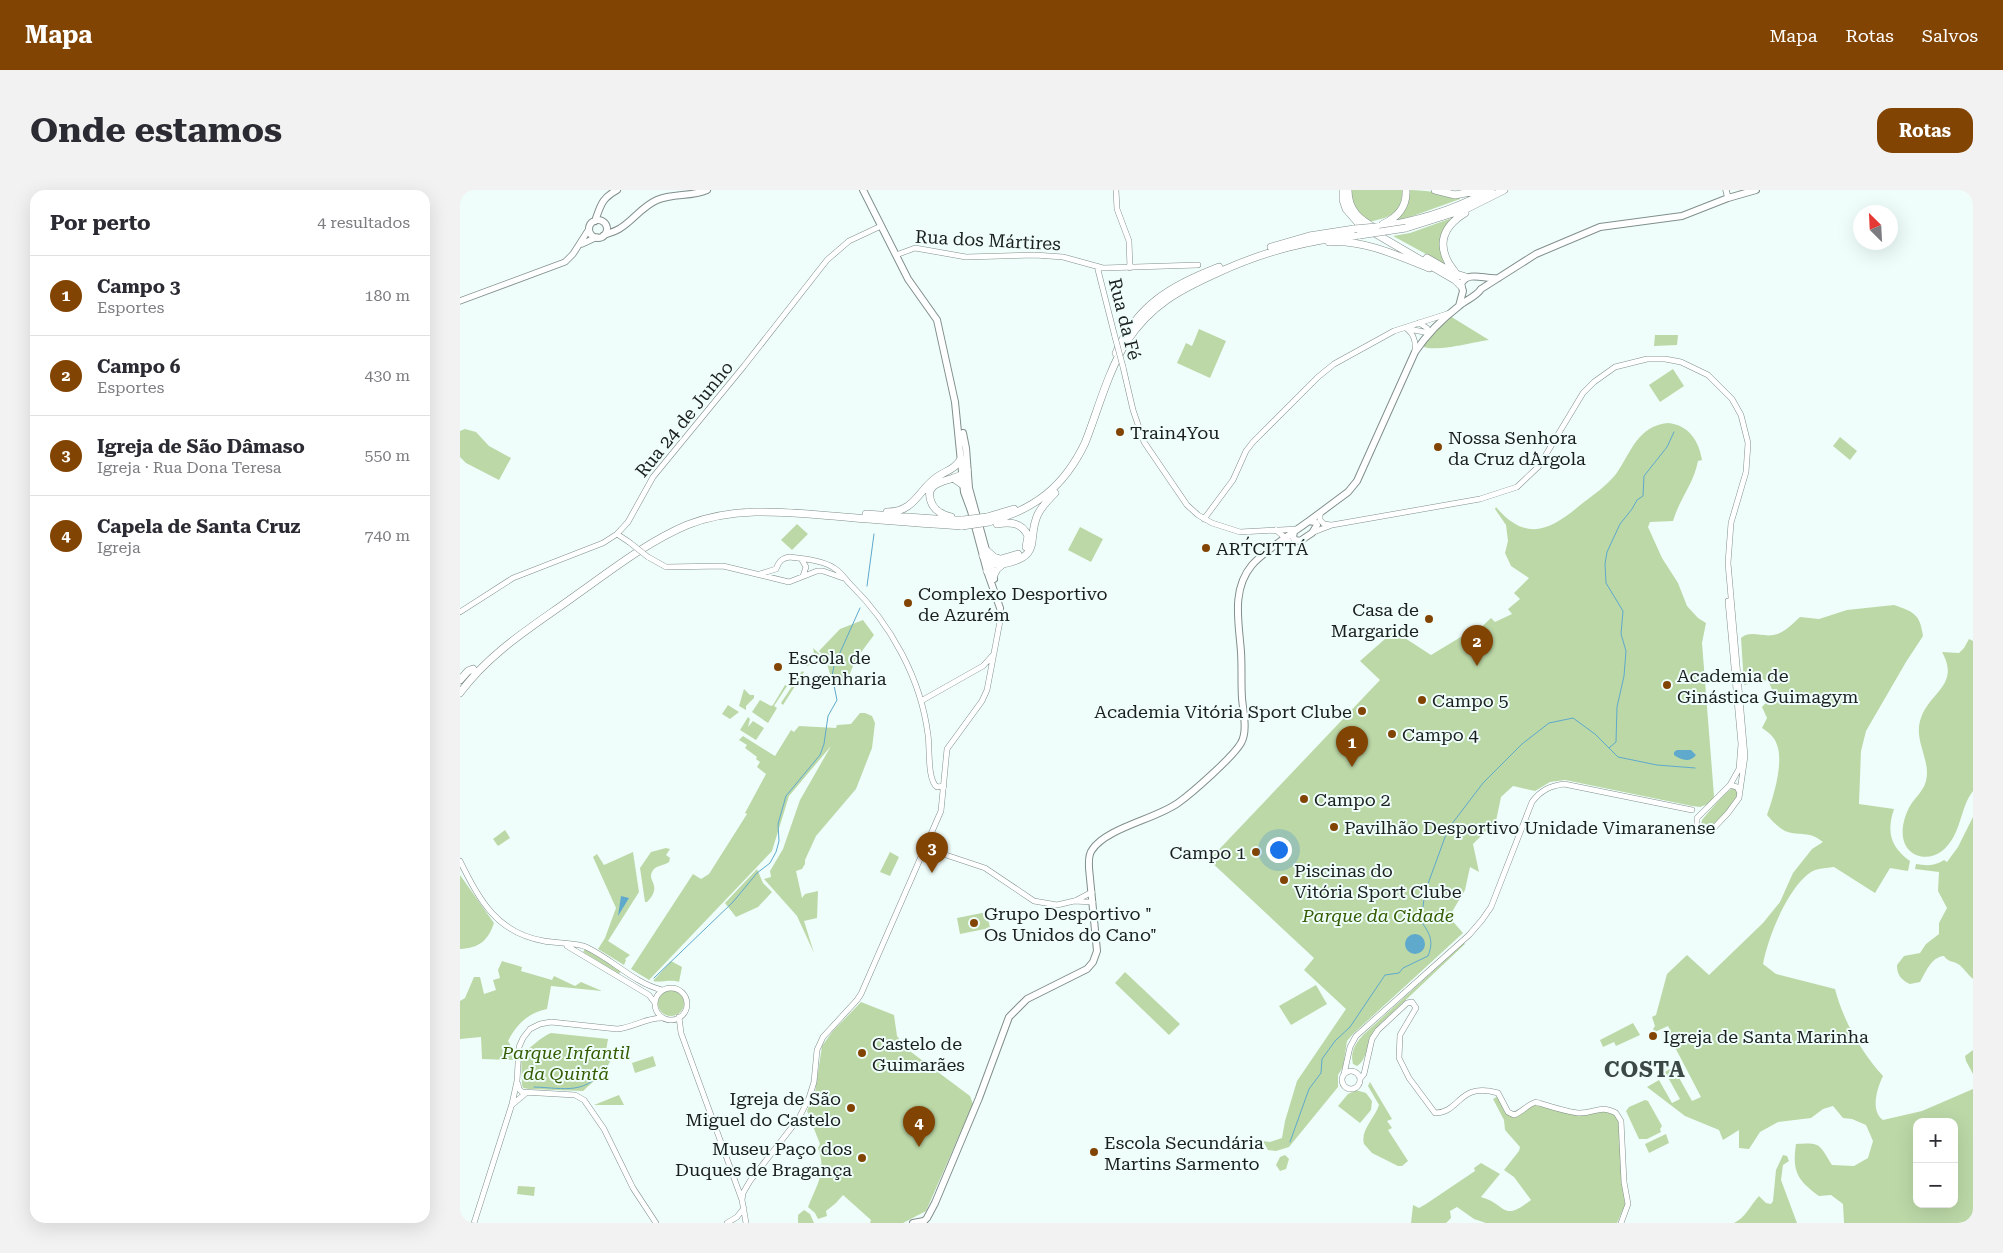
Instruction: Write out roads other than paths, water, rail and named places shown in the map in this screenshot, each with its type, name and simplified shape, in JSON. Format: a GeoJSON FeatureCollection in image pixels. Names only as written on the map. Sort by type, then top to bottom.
{"type":"FeatureCollection","features":[{"type":"Feature","properties":{"kind":"highway"},"geometry":{"type":"LineString","coordinates":[[1344,190],[1343,200],[1346,209],[1359,224],[1455,280],[1462,289]]}},
{"type":"Feature","properties":{"kind":"highway"},"geometry":{"type":"LineString","coordinates":[[1348,190],[1350,207],[1363,221],[1457,274],[1466,277]]}},
{"type":"Feature","properties":{"kind":"highway"},"geometry":{"type":"LineString","coordinates":[[1390,223],[1403,209],[1406,200],[1406,190]]}},
{"type":"Feature","properties":{"kind":"highway"},"geometry":{"type":"LineString","coordinates":[[1435,190],[1455,195],[1482,194],[1504,190]]}},
{"type":"Feature","properties":{"kind":"highway"},"geometry":{"type":"LineString","coordinates":[[988,520],[1021,507],[1037,498],[1060,476],[1079,446],[1119,346],[1138,317],[1156,299],[1200,274],[1266,248],[1309,236],[1376,227],[1444,211],[1491,190]]}},
{"type":"Feature","properties":{"kind":"highway"},"geometry":{"type":"LineString","coordinates":[[1457,274],[1445,256],[1444,236],[1452,222],[1467,212],[1482,206],[1482,194]]}},
{"type":"Feature","properties":{"kind":"highway"},"geometry":{"type":"LineString","coordinates":[[985,554],[1002,561],[1019,559],[1029,551],[1038,514],[1076,467],[1122,351],[1132,334],[1151,312],[1172,295],[1186,286],[1267,252],[1310,241],[1406,228],[1445,217],[1482,194]]}},
{"type":"Feature","properties":{"kind":"highway"},"geometry":{"type":"LineString","coordinates":[[1310,241],[1313,244],[1332,242],[1373,248],[1442,273]]}},
{"type":"Feature","properties":{"kind":"highway"},"geometry":{"type":"LineString","coordinates":[[792,510],[963,523],[988,520],[1023,511],[1040,500],[1064,478],[1078,458],[1085,443]]}},
{"type":"Feature","properties":{"kind":"highway"},"geometry":{"type":"LineString","coordinates":[[961,459],[951,475],[934,486],[931,492],[931,500],[937,511],[963,523]]}},
{"type":"Feature","properties":{"kind":"highway"},"geometry":{"type":"LineString","coordinates":[[876,515],[908,506],[917,499],[935,478],[964,472],[965,483]]}},
{"type":"Feature","properties":{"kind":"highway"},"geometry":{"type":"LineString","coordinates":[[951,475],[965,483]]}},
{"type":"Feature","properties":{"kind":"highway"},"geometry":{"type":"LineString","coordinates":[[460,686],[473,669],[507,639],[626,556],[667,530],[710,513],[732,510],[792,510],[950,520],[963,523]]}},
{"type":"Feature","properties":{"kind":"highway"},"geometry":{"type":"LineString","coordinates":[[460,693],[476,672],[500,650],[644,548],[689,524],[712,517],[766,510]]}},
{"type":"Feature","properties":{"kind":"highway"},"geometry":{"type":"LineString","coordinates":[[985,554],[988,567],[1022,552],[1028,544],[1028,536],[1024,528],[1009,522],[994,524],[988,520]]}},
{"type":"Feature","properties":{"kind":"highway"},"geometry":{"type":"LineString","coordinates":[[993,577],[1002,561]]}},
{"type":"Feature","properties":{"kind":"highway"},"geometry":{"type":"LineString","coordinates":[[460,680],[468,671],[473,669]]}},
{"type":"Feature","properties":{"kind":"main road"},"geometry":{"type":"LineString","coordinates":[[460,301],[565,262],[578,247],[590,229],[591,224],[595,221],[601,204],[608,195],[617,190]]}},
{"type":"Feature","properties":{"kind":"main road"},"geometry":{"type":"LineString","coordinates":[[578,247],[586,241],[622,226],[658,199],[699,193],[707,190]]}},
{"type":"Feature","properties":{"kind":"main road"},"geometry":{"type":"LineString","coordinates":[[863,190],[910,283],[936,320],[956,413],[964,439],[964,472]]}},
{"type":"Feature","properties":{"kind":"main road"},"geometry":{"type":"LineString","coordinates":[[1726,190],[1728,198]]}},
{"type":"Feature","properties":{"kind":"main road"},"geometry":{"type":"LineString","coordinates":[[913,1223],[925,1222],[935,1203],[979,1098],[1009,1017],[1027,1000],[1087,969],[1093,962],[1097,951],[1089,858],[1091,850],[1106,837],[1178,803],[1230,756],[1243,741],[1241,651],[1237,617],[1238,599],[1245,575],[1253,563],[1293,537],[1296,530],[1348,492],[1357,481],[1415,352],[1430,333],[1452,312],[1481,289],[1536,254],[1600,227],[1682,216],[1728,198],[1756,190]]}},
{"type":"Feature","properties":{"kind":"main road"},"geometry":{"type":"LineString","coordinates":[[601,204],[607,230],[604,235]]}},
{"type":"Feature","properties":{"kind":"main road"},"geometry":{"type":"LineString","coordinates":[[595,221],[600,220],[616,228],[622,226]]}},
{"type":"Feature","properties":{"kind":"main road"},"geometry":{"type":"LineString","coordinates":[[590,229],[592,235],[597,237]]}},
{"type":"Feature","properties":{"kind":"main road"},"geometry":{"type":"LineString","coordinates":[[1459,306],[1462,281],[1466,277],[1470,275],[1499,278]]}},
{"type":"Feature","properties":{"kind":"main road"},"geometry":{"type":"LineString","coordinates":[[1478,277],[1482,285],[1481,289]]}},
{"type":"Feature","properties":{"kind":"main road"},"geometry":{"type":"LineString","coordinates":[[1462,289],[1466,294],[1474,296]]}},
{"type":"Feature","properties":{"kind":"main road"},"geometry":{"type":"LineString","coordinates":[[956,413],[964,472]]}},
{"type":"Feature","properties":{"kind":"main road"},"geometry":{"type":"LineString","coordinates":[[965,483],[985,554]]}},
{"type":"Feature","properties":{"kind":"main road"},"geometry":{"type":"LineString","coordinates":[[1288,540],[1300,541],[1312,533],[1319,524],[1322,512]]}},
{"type":"Feature","properties":{"kind":"main road"},"geometry":{"type":"LineString","coordinates":[[1309,520],[1319,524]]}},
{"type":"Feature","properties":{"kind":"main road"},"geometry":{"type":"LineString","coordinates":[[988,567],[993,577],[1000,608]]}},
{"type":"Feature","properties":{"kind":"main road"},"geometry":{"type":"LineString","coordinates":[[988,567],[1000,608]]}},
{"type":"Feature","properties":{"kind":"street"},"geometry":{"type":"LineString","coordinates":[[1116,190],[1117,209],[1129,241],[1130,268]]}},
{"type":"Feature","properties":{"kind":"street","name":"Rua 24 de Junho"},"geometry":{"type":"LineString","coordinates":[[460,612],[519,575],[604,543],[617,534],[628,522],[653,477],[744,366],[827,260],[849,241],[881,226]]}},
{"type":"Feature","properties":{"kind":"street","name":"Rua dos Mártires"},"geometry":{"type":"LineString","coordinates":[[896,255],[915,248],[942,251],[966,257],[1035,255],[1070,258],[1103,268],[1198,265]]}},
{"type":"Feature","properties":{"kind":"street","name":"Rua da Fé"},"geometry":{"type":"LineString","coordinates":[[1097,266],[1125,378],[1144,442],[1187,505],[1204,519]]}},
{"type":"Feature","properties":{"kind":"street"},"geometry":{"type":"LineString","coordinates":[[1296,530],[1240,532],[1204,519],[1233,480],[1246,451],[1253,442],[1318,377],[1334,364],[1394,332],[1452,312]]}},
{"type":"Feature","properties":{"kind":"street"},"geometry":{"type":"LineString","coordinates":[[1419,323],[1427,328],[1430,333]]}},
{"type":"Feature","properties":{"kind":"street"},"geometry":{"type":"LineString","coordinates":[[1406,328],[1430,333]]}},
{"type":"Feature","properties":{"kind":"street"},"geometry":{"type":"LineString","coordinates":[[1406,328],[1416,341],[1415,352]]}},
{"type":"Feature","properties":{"kind":"street"},"geometry":{"type":"LineString","coordinates":[[1312,533],[1332,525],[1480,499],[1508,491],[1523,482],[1539,466],[1574,406],[1594,382],[1615,367],[1647,359],[1665,359],[1681,362],[1708,375],[1732,399],[1741,415],[1748,443],[1746,472],[1732,523],[1728,563],[1728,603],[1741,744],[1739,769],[1730,785],[1698,818],[1696,823],[1700,830],[1708,832],[1735,805],[1740,792],[1744,742],[1728,563]]}},
{"type":"Feature","properties":{"kind":"street"},"geometry":{"type":"LineString","coordinates":[[1319,524],[1332,525]]}},
{"type":"Feature","properties":{"kind":"street"},"geometry":{"type":"LineString","coordinates":[[1275,530],[1288,540]]}},
{"type":"Feature","properties":{"kind":"street"},"geometry":{"type":"LineString","coordinates":[[617,534],[648,557],[666,567],[723,566],[789,582],[823,571],[846,580]]}},
{"type":"Feature","properties":{"kind":"street"},"geometry":{"type":"LineString","coordinates":[[780,579],[776,569],[778,562],[784,558],[802,559],[829,565],[835,568],[873,609],[894,640],[904,659],[921,701],[928,734],[931,780],[937,787],[942,800]]}},
{"type":"Feature","properties":{"kind":"street"},"geometry":{"type":"LineString","coordinates":[[801,578],[805,574],[806,567],[802,559]]}},
{"type":"Feature","properties":{"kind":"street"},"geometry":{"type":"LineString","coordinates":[[760,574],[776,569]]}},
{"type":"Feature","properties":{"kind":"street"},"geometry":{"type":"LineString","coordinates":[[742,1200],[743,1193],[750,1181],[799,1118],[809,1098],[814,1082],[817,1050],[823,1037],[857,1000],[925,848],[941,811],[947,749],[985,695],[1001,616],[1000,608]]}},
{"type":"Feature","properties":{"kind":"street"},"geometry":{"type":"LineString","coordinates":[[921,701],[983,666],[994,654]]}},
{"type":"Feature","properties":{"kind":"street"},"geometry":{"type":"LineString","coordinates":[[983,666],[991,672]]}},
{"type":"Feature","properties":{"kind":"street"},"geometry":{"type":"LineString","coordinates":[[1621,1223],[1628,1204],[1624,1182],[1621,1121],[1616,1113],[1602,1108],[1578,1113],[1536,1102],[1529,1104],[1514,1115],[1508,1112],[1498,1092],[1477,1090],[1470,1092],[1443,1113],[1435,1114],[1409,1078],[1399,1058],[1400,1035],[1416,1008],[1412,1002],[1407,1003],[1378,1030],[1372,1039],[1364,1074],[1357,1086],[1349,1088],[1344,1086],[1342,1081],[1350,1047],[1356,1036],[1463,940],[1482,920],[1490,907],[1532,802],[1538,794],[1551,786],[1564,784],[1692,810]]}},
{"type":"Feature","properties":{"kind":"street"},"geometry":{"type":"LineString","coordinates":[[1730,785],[1737,786],[1740,792]]}},
{"type":"Feature","properties":{"kind":"street"},"geometry":{"type":"LineString","coordinates":[[937,787],[944,786]]}},
{"type":"Feature","properties":{"kind":"street"},"geometry":{"type":"LineString","coordinates":[[925,848],[985,868],[1034,901],[1042,904],[1057,905],[1074,901],[1092,892]]}},
{"type":"Feature","properties":{"kind":"street"},"geometry":{"type":"LineString","coordinates":[[460,861],[470,880],[497,920],[510,930],[528,938],[584,946],[648,984],[662,990],[674,988],[684,994],[687,1004],[686,1009],[679,1017],[672,1019],[654,1018],[627,1028],[617,1029],[562,1022],[540,1024],[530,1030],[518,1047],[517,1081],[512,1104],[474,1223]]}},
{"type":"Feature","properties":{"kind":"street"},"geometry":{"type":"LineString","coordinates":[[1074,901],[1093,902]]}},
{"type":"Feature","properties":{"kind":"street"},"geometry":{"type":"LineString","coordinates":[[564,944],[649,995],[663,1018]]}},
{"type":"Feature","properties":{"kind":"street"},"geometry":{"type":"LineString","coordinates":[[580,952],[584,946]]}},
{"type":"Feature","properties":{"kind":"street"},"geometry":{"type":"LineString","coordinates":[[642,1022],[647,1019],[655,1006],[656,998],[662,990]]}},
{"type":"Feature","properties":{"kind":"street"},"geometry":{"type":"LineString","coordinates":[[679,1017],[681,1033],[742,1200],[746,1223]]}},
{"type":"Feature","properties":{"kind":"street"},"geometry":{"type":"LineString","coordinates":[[1347,1060],[1360,1079]]}},
{"type":"Feature","properties":{"kind":"street"},"geometry":{"type":"LineString","coordinates":[[1344,1074],[1348,1071],[1365,1068]]}},
{"type":"Feature","properties":{"kind":"street"},"geometry":{"type":"LineString","coordinates":[[517,1081],[519,1089],[526,1093],[575,1095],[584,1100],[604,1129],[633,1188],[656,1223]]}},
{"type":"Feature","properties":{"kind":"street"},"geometry":{"type":"LineString","coordinates":[[512,1104],[526,1093]]}},
{"type":"Feature","properties":{"kind":"street"},"geometry":{"type":"LineString","coordinates":[[736,1184],[744,1186],[750,1181]]}},
{"type":"Feature","properties":{"kind":"street"},"geometry":{"type":"LineString","coordinates":[[727,1223],[737,1217],[744,1208]]}},
{"type":"Feature","properties":{"kind":"street"},"geometry":{"type":"LineString","coordinates":[[737,1217],[742,1218],[746,1223]]}},
{"type":"Feature","properties":{"kind":"water"},"geometry":{"type":"Polygon","coordinates":[[[1677,750],[1691,750],[1696,755],[1688,760],[1682,759],[1674,755],[1674,752],[1677,750]]]}},
{"type":"Feature","properties":{"kind":"water"},"geometry":{"type":"Polygon","coordinates":[[[621,896],[629,898],[618,916],[621,896]]]}},
{"type":"Feature","properties":{"kind":"water"},"geometry":{"type":"Polygon","coordinates":[[[1411,934],[1419,934],[1425,940],[1425,948],[1419,954],[1411,954],[1405,948],[1405,940],[1411,934]]]}},
{"type":"Feature","properties":{"kind":"waterway"},"geometry":{"type":"LineString","coordinates":[[1290,1142],[1309,1089],[1321,1073],[1322,1059],[1335,1041],[1350,1027],[1385,975],[1399,973],[1403,968],[1428,956],[1431,942],[1427,930],[1421,921],[1425,892],[1448,829],[1483,783],[1522,744],[1549,723],[1573,718],[1595,734],[1609,748],[1616,742],[1617,707],[1624,676],[1626,651],[1621,634],[1623,611],[1606,583],[1605,564],[1607,552],[1620,524],[1637,500],[1643,496],[1644,476],[1667,447],[1674,432]]}},
{"type":"Feature","properties":{"kind":"waterway"},"geometry":{"type":"LineString","coordinates":[[867,586],[874,534]]}},
{"type":"Feature","properties":{"kind":"waterway"},"geometry":{"type":"LineString","coordinates":[[654,978],[733,902],[757,873],[770,863],[779,841],[778,824],[786,796],[820,755],[824,744],[828,716],[837,700],[832,676],[834,666],[860,608]]}},
{"type":"Feature","properties":{"kind":"waterway"},"geometry":{"type":"LineString","coordinates":[[1609,748],[1618,757],[1657,765],[1695,768]]}},
{"type":"Feature","properties":{"kind":"waterway"},"geometry":{"type":"LineString","coordinates":[[534,1087],[565,1089],[583,1086],[592,1082],[607,1065]]}},
{"type":"Feature","properties":{"kind":"place","name":"Train4You"},"geometry":{"type":"Point","coordinates":[1120,432]}},
{"type":"Feature","properties":{"kind":"place","name":"Nossa Senhora da Cruz d´Argola"},"geometry":{"type":"Point","coordinates":[1438,447]}},
{"type":"Feature","properties":{"kind":"place","name":"ART´CITTÁ"},"geometry":{"type":"Point","coordinates":[1206,548]}},
{"type":"Feature","properties":{"kind":"place","name":"Complexo Desportivo de Azurém"},"geometry":{"type":"Point","coordinates":[908,603]}},
{"type":"Feature","properties":{"kind":"place","name":"Casa de Margaride"},"geometry":{"type":"Point","coordinates":[1429,619]}},
{"type":"Feature","properties":{"kind":"place","name":"Campo 6"},"geometry":{"type":"Point","coordinates":[1477,666]}},
{"type":"Feature","properties":{"kind":"place","name":"Escola de Engenharia"},"geometry":{"type":"Point","coordinates":[778,667]}},
{"type":"Feature","properties":{"kind":"place","name":"Academia de Ginástica Guimagym"},"geometry":{"type":"Point","coordinates":[1667,685]}},
{"type":"Feature","properties":{"kind":"place","name":"Campo 5"},"geometry":{"type":"Point","coordinates":[1422,700]}},
{"type":"Feature","properties":{"kind":"place","name":"Academia Vitória Sport Clube"},"geometry":{"type":"Point","coordinates":[1362,711]}},
{"type":"Feature","properties":{"kind":"place","name":"Campo 4"},"geometry":{"type":"Point","coordinates":[1392,734]}},
{"type":"Feature","properties":{"kind":"place","name":"Campo 3"},"geometry":{"type":"Point","coordinates":[1352,767]}},
{"type":"Feature","properties":{"kind":"place","name":"Campo 2"},"geometry":{"type":"Point","coordinates":[1304,799]}},
{"type":"Feature","properties":{"kind":"place","name":"Pavilhão Desportivo Unidade Vimaranense"},"geometry":{"type":"Point","coordinates":[1334,827]}},
{"type":"Feature","properties":{"kind":"place","name":"Campo 1"},"geometry":{"type":"Point","coordinates":[1256,852]}},
{"type":"Feature","properties":{"kind":"place","name":"Igreja de São Dâmaso"},"geometry":{"type":"Point","coordinates":[932,873]}},
{"type":"Feature","properties":{"kind":"place","name":"Piscinas do Vitória Sport Clube"},"geometry":{"type":"Point","coordinates":[1284,880]}},
{"type":"Feature","properties":{"kind":"place","name":"Grupo Desportivo \" Os Unidos do Cano\""},"geometry":{"type":"Point","coordinates":[974,923]}},
{"type":"Feature","properties":{"kind":"place","name":"Igreja de Santa Marinha"},"geometry":{"type":"Point","coordinates":[1653,1036]}},
{"type":"Feature","properties":{"kind":"place","name":"Castelo de Guimarães"},"geometry":{"type":"Point","coordinates":[862,1053]}},
{"type":"Feature","properties":{"kind":"place","name":"Igreja de São Miguel do Castelo"},"geometry":{"type":"Point","coordinates":[851,1108]}},
{"type":"Feature","properties":{"kind":"place","name":"Capela de Santa Cruz"},"geometry":{"type":"Point","coordinates":[919,1147]}},
{"type":"Feature","properties":{"kind":"place","name":"Escola Secundária Martins Sarmento"},"geometry":{"type":"Point","coordinates":[1094,1152]}},
{"type":"Feature","properties":{"kind":"place","name":"Museu Paço dos Duques de Bragança"},"geometry":{"type":"Point","coordinates":[862,1158]}},
{"type":"Feature","properties":{"kind":"district","name":"COSTA"},"geometry":{"type":"Point","coordinates":[1645,1069]}},
{"type":"Feature","properties":{"kind":"park label","name":"Parque da Cidade"},"geometry":{"type":"Point","coordinates":[1378,915]}},
{"type":"Feature","properties":{"kind":"park label","name":"Parque Infantil da Quintã"},"geometry":{"type":"Point","coordinates":[566,1062]}}]}
